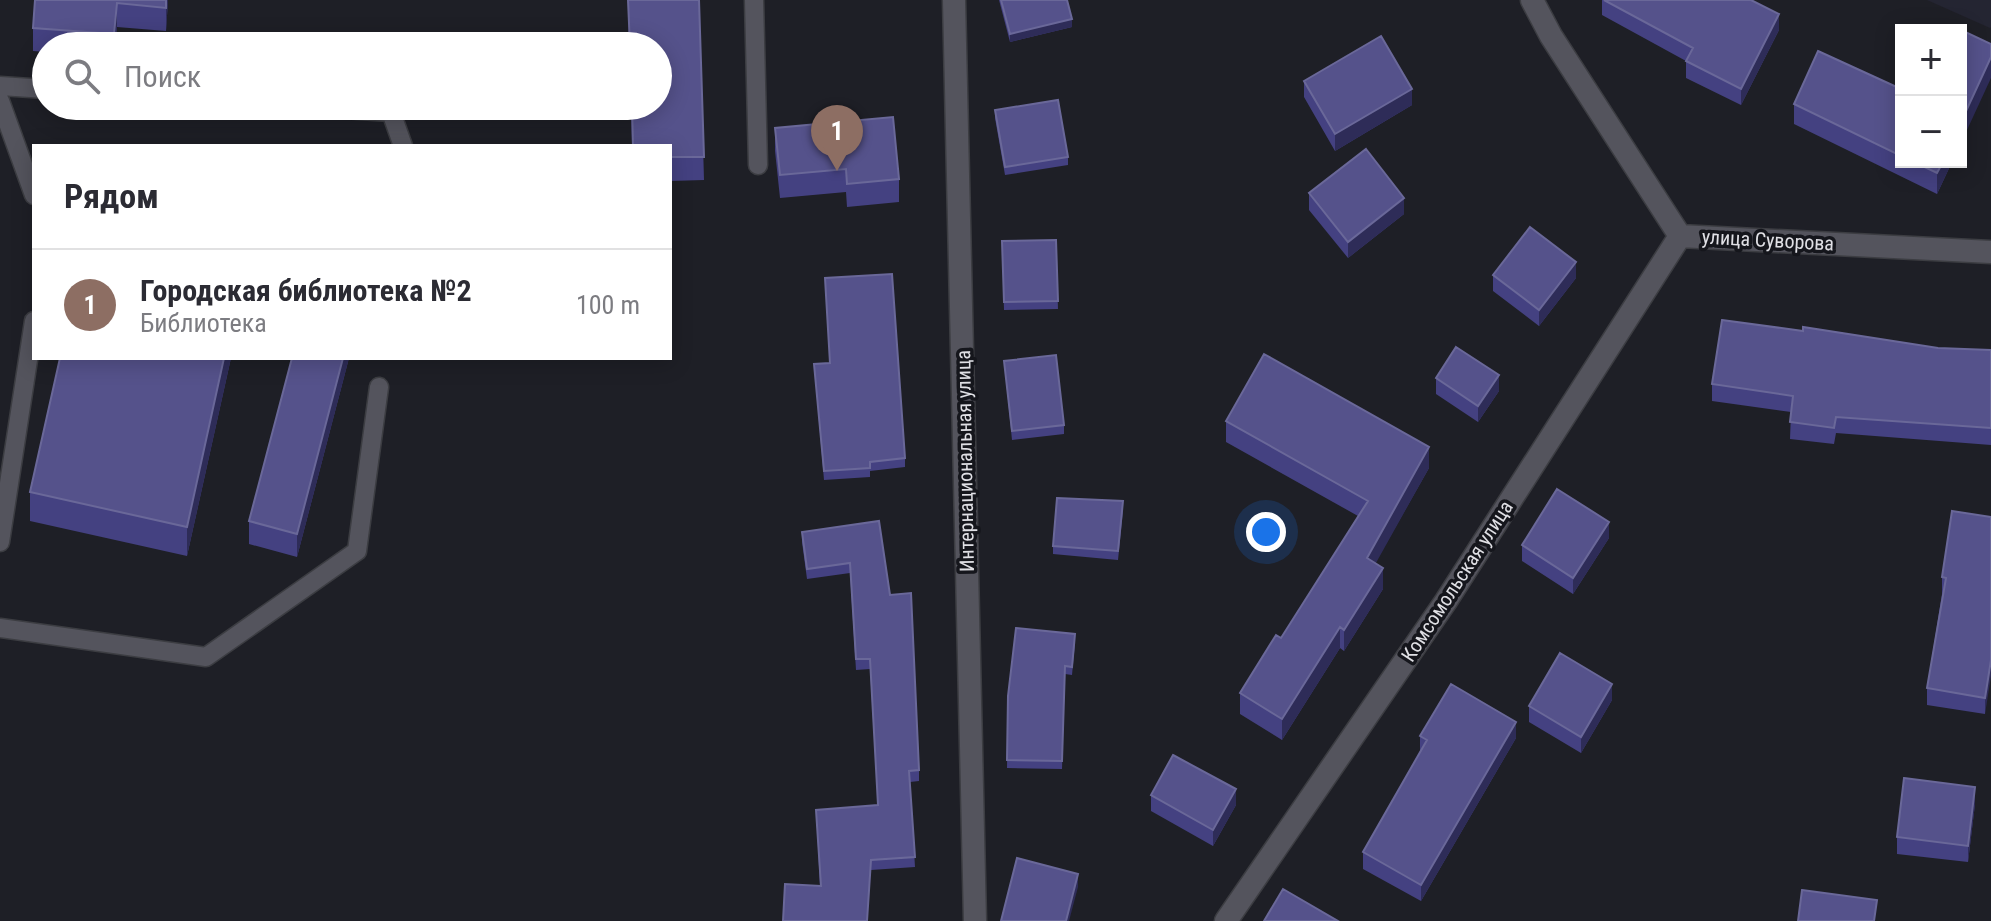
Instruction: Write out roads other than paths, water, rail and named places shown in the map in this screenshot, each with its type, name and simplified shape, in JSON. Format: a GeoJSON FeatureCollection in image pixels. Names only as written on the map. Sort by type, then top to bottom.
{"type":"FeatureCollection","features":[{"type":"Feature","properties":{"kind":"street","name":"Интернациональная улица"},"geometry":{"type":"LineString","coordinates":[[954,0],[975,921]]}},
{"type":"Feature","properties":{"kind":"street","name":"улица Суворова"},"geometry":{"type":"LineString","coordinates":[[1532,0],[1551,36],[1680,236],[1991,252]]}},
{"type":"Feature","properties":{"kind":"street","name":"Комсомольская улица"},"geometry":{"type":"LineString","coordinates":[[1226,921],[1446,601],[1680,236]]}},
{"type":"Feature","properties":{"kind":"lane"},"geometry":{"type":"LineString","coordinates":[[754,0],[758,165]]}},
{"type":"Feature","properties":{"kind":"lane"},"geometry":{"type":"LineString","coordinates":[[0,86],[32,88]]}},
{"type":"Feature","properties":{"kind":"lane"},"geometry":{"type":"LineString","coordinates":[[0,101],[32,189]]}},
{"type":"Feature","properties":{"kind":"lane"},"geometry":{"type":"LineString","coordinates":[[394,120],[402,144]]}},
{"type":"Feature","properties":{"kind":"lane"},"geometry":{"type":"LineString","coordinates":[[0,542],[32,334]]}},
{"type":"Feature","properties":{"kind":"lane"},"geometry":{"type":"LineString","coordinates":[[0,628],[206,657],[357,551],[379,387]]}},
{"type":"Feature","properties":{"kind":"place","name":"Городская библиотека №2"},"geometry":{"type":"Point","coordinates":[837,171]}}]}
